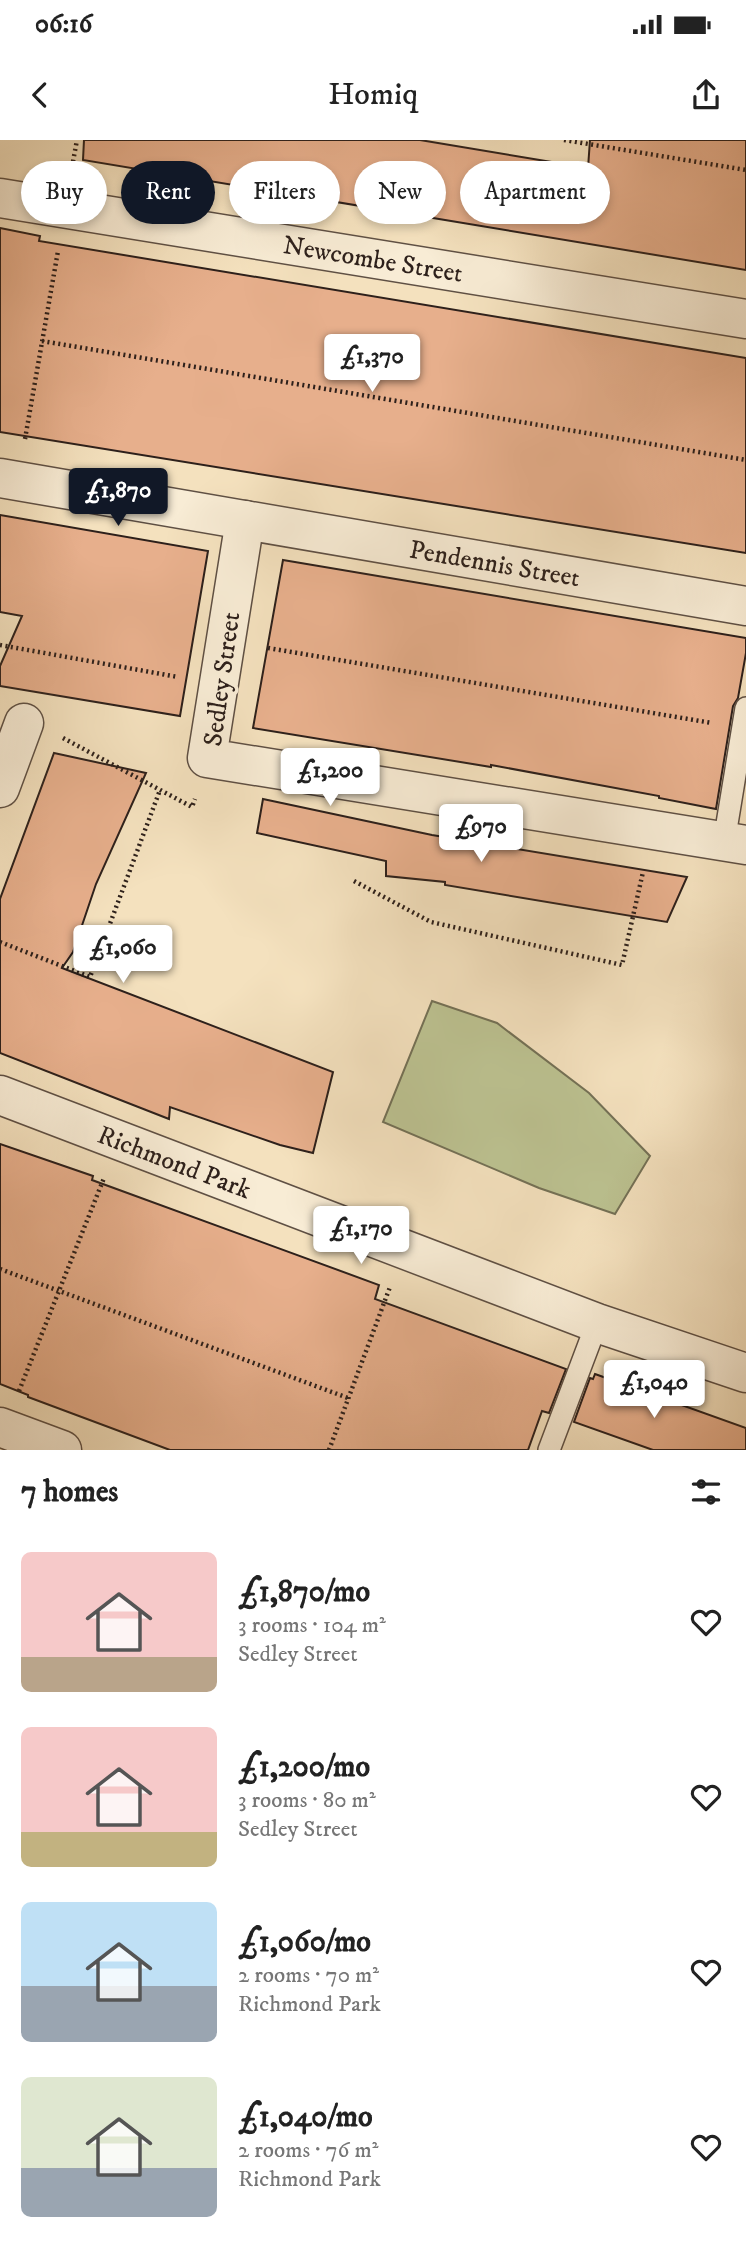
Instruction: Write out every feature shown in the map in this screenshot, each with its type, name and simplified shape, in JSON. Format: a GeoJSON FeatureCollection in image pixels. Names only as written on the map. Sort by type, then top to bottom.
{"type":"FeatureCollection","features":[{"type":"Feature","properties":{"kind":"street","name":"Newcombe Street"},"geometry":{"type":"LineString","coordinates":[[0,198],[21,201]]}},
{"type":"Feature","properties":{"kind":"street","name":"Newcombe Street"},"geometry":{"type":"LineString","coordinates":[[107,215],[746,319]]}},
{"type":"Feature","properties":{"kind":"street","name":"Pendennis Street"},"geometry":{"type":"LineString","coordinates":[[9,480],[746,606]]}},
{"type":"Feature","properties":{"kind":"street","name":"Sedley Street"},"geometry":{"type":"LineString","coordinates":[[245,520],[207,758],[735,844]]}},
{"type":"Feature","properties":{"kind":"street"},"geometry":{"type":"LineString","coordinates":[[0,788],[24,723]]}},
{"type":"Feature","properties":{"kind":"street","name":"Richmond Park"},"geometry":{"type":"LineString","coordinates":[[0,1095],[597,1324],[746,1373]]}},
{"type":"Feature","properties":{"kind":"street"},"geometry":{"type":"LineString","coordinates":[[2,1428],[62,1450]]}},
{"type":"Feature","properties":{"kind":"lane"},"geometry":{"type":"LineString","coordinates":[[735,844],[744,718]]}},
{"type":"Feature","properties":{"kind":"lane"},"geometry":{"type":"LineString","coordinates":[[549,1450],[597,1324]]}},
{"type":"Feature","properties":{"kind":"path"},"geometry":{"type":"LineString","coordinates":[[74,161],[77,140]]}},
{"type":"Feature","properties":{"kind":"path"},"geometry":{"type":"LineString","coordinates":[[564,140],[746,170]]}},
{"type":"Feature","properties":{"kind":"path"},"geometry":{"type":"LineString","coordinates":[[9,480],[42,341],[63,224]]}},
{"type":"Feature","properties":{"kind":"path"},"geometry":{"type":"LineString","coordinates":[[42,341],[746,460]]}},
{"type":"Feature","properties":{"kind":"path"},"geometry":{"type":"LineString","coordinates":[[226,641],[744,718]]}},
{"type":"Feature","properties":{"kind":"path"},"geometry":{"type":"LineString","coordinates":[[0,645],[219,685]]}},
{"type":"Feature","properties":{"kind":"path"},"geometry":{"type":"LineString","coordinates":[[24,723],[71,741],[192,807],[207,758]]}},
{"type":"Feature","properties":{"kind":"path"},"geometry":{"type":"LineString","coordinates":[[0,942],[90,977],[160,790]]}},
{"type":"Feature","properties":{"kind":"path"},"geometry":{"type":"LineString","coordinates":[[354,881],[431,922],[622,965],[652,831]]}},
{"type":"Feature","properties":{"kind":"path"},"geometry":{"type":"LineString","coordinates":[[2,1428],[120,1141]]}},
{"type":"Feature","properties":{"kind":"path"},"geometry":{"type":"LineString","coordinates":[[329,1450],[394,1277],[400,1249]]}},
{"type":"Feature","properties":{"kind":"path"},"geometry":{"type":"LineString","coordinates":[[0,1269],[348,1398]]}},
{"type":"Feature","properties":{"kind":"green space"},"geometry":{"type":"Polygon","coordinates":[[[432,1001],[497,1023],[589,1093],[650,1156],[615,1214],[539,1188],[383,1122],[432,1001]]]}},
{"type":"Feature","properties":{"kind":"building"},"geometry":{"type":"Polygon","coordinates":[[[84,140],[420,140],[546,161],[460,161],[460,223],[446,220],[446,161],[354,161],[354,205],[340,203],[340,161],[229,161],[229,184],[215,182],[215,161],[121,161],[121,166],[107,164],[107,161],[83,160],[84,140]]]}},
{"type":"Feature","properties":{"kind":"building"},"geometry":{"type":"Polygon","coordinates":[[[590,140],[746,140],[746,270],[469,224],[610,224],[610,161],[588,161],[590,140]]]}},
{"type":"Feature","properties":{"kind":"building"},"geometry":{"type":"Polygon","coordinates":[[[0,228],[40,236],[39,241],[746,358],[746,553],[0,432],[0,228]]]}},
{"type":"Feature","properties":{"kind":"building"},"geometry":{"type":"Polygon","coordinates":[[[0,515],[208,551],[180,716],[0,686],[0,666],[22,616],[0,612],[0,515]]]}},
{"type":"Feature","properties":{"kind":"building"},"geometry":{"type":"Polygon","coordinates":[[[283,560],[746,638],[746,653],[738,698],[733,706],[716,809],[491,765],[253,728],[283,560]]]}},
{"type":"Feature","properties":{"kind":"building"},"geometry":{"type":"Polygon","coordinates":[[[54,753],[146,773],[96,884],[73,952],[62,968],[333,1072],[313,1153],[280,1145],[170,1107],[169,1119],[0,1053],[0,899],[54,753]]]}},
{"type":"Feature","properties":{"kind":"building"},"geometry":{"type":"Polygon","coordinates":[[[263,799],[432,835],[687,877],[667,922],[445,885],[445,882],[386,876],[386,861],[257,833],[263,799]]]}},
{"type":"Feature","properties":{"kind":"building"},"geometry":{"type":"Polygon","coordinates":[[[0,1144],[93,1176],[92,1180],[379,1285],[375,1299],[566,1369],[549,1413],[542,1411],[528,1450],[170,1450],[0,1384],[0,1144]]]}},
{"type":"Feature","properties":{"kind":"building"},"geometry":{"type":"Polygon","coordinates":[[[595,1374],[746,1428],[746,1450],[653,1450],[574,1422],[590,1378],[593,1379],[595,1374]]]}}]}
